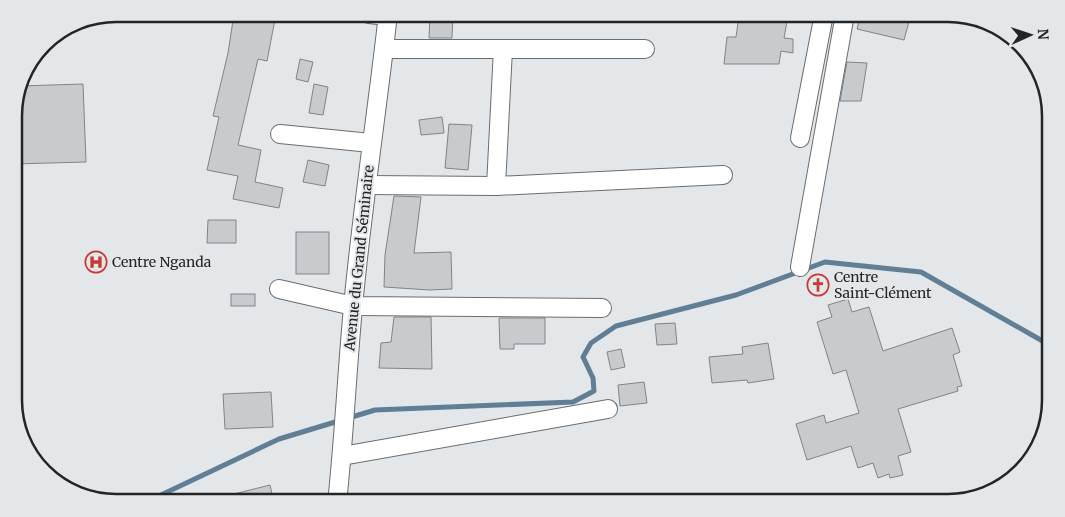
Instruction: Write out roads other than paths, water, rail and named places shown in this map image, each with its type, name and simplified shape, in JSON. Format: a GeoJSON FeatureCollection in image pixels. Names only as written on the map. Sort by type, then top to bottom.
{"type":"FeatureCollection","features":[{"type":"Feature","properties":{"kind":"street","name":"Avenue du Grand Séminaire"},"geometry":{"type":"LineString","coordinates":[[338,494],[343,452],[353,306],[371,143],[387,22]]}},
{"type":"Feature","properties":{"kind":"street"},"geometry":{"type":"LineString","coordinates":[[800,138],[822,22]]}},
{"type":"Feature","properties":{"kind":"street"},"geometry":{"type":"LineString","coordinates":[[800,267],[844,22]]}},
{"type":"Feature","properties":{"kind":"street"},"geometry":{"type":"LineString","coordinates":[[384,49],[645,49]]}},
{"type":"Feature","properties":{"kind":"street"},"geometry":{"type":"LineString","coordinates":[[496,186],[503,49]]}},
{"type":"Feature","properties":{"kind":"street"},"geometry":{"type":"LineString","coordinates":[[280,134],[371,143]]}},
{"type":"Feature","properties":{"kind":"street"},"geometry":{"type":"LineString","coordinates":[[367,184],[496,186],[723,175]]}},
{"type":"Feature","properties":{"kind":"street"},"geometry":{"type":"LineString","coordinates":[[279,289],[353,306],[602,308]]}},
{"type":"Feature","properties":{"kind":"street"},"geometry":{"type":"LineString","coordinates":[[343,452],[608,409]]}},
{"type":"Feature","properties":{"kind":"waterway"},"geometry":{"type":"LineString","coordinates":[[163,494],[279,439],[375,410],[573,402],[594,391],[593,378],[583,357],[591,343],[616,326],[736,295],[825,262],[921,272],[1042,341]]}},
{"type":"Feature","properties":{"kind":"place","name":"Centre Nganda"},"geometry":{"type":"Point","coordinates":[96,262]}},
{"type":"Feature","properties":{"kind":"place","name":"Centre Saint-Clément"},"geometry":{"type":"Point","coordinates":[818,285]}}]}
